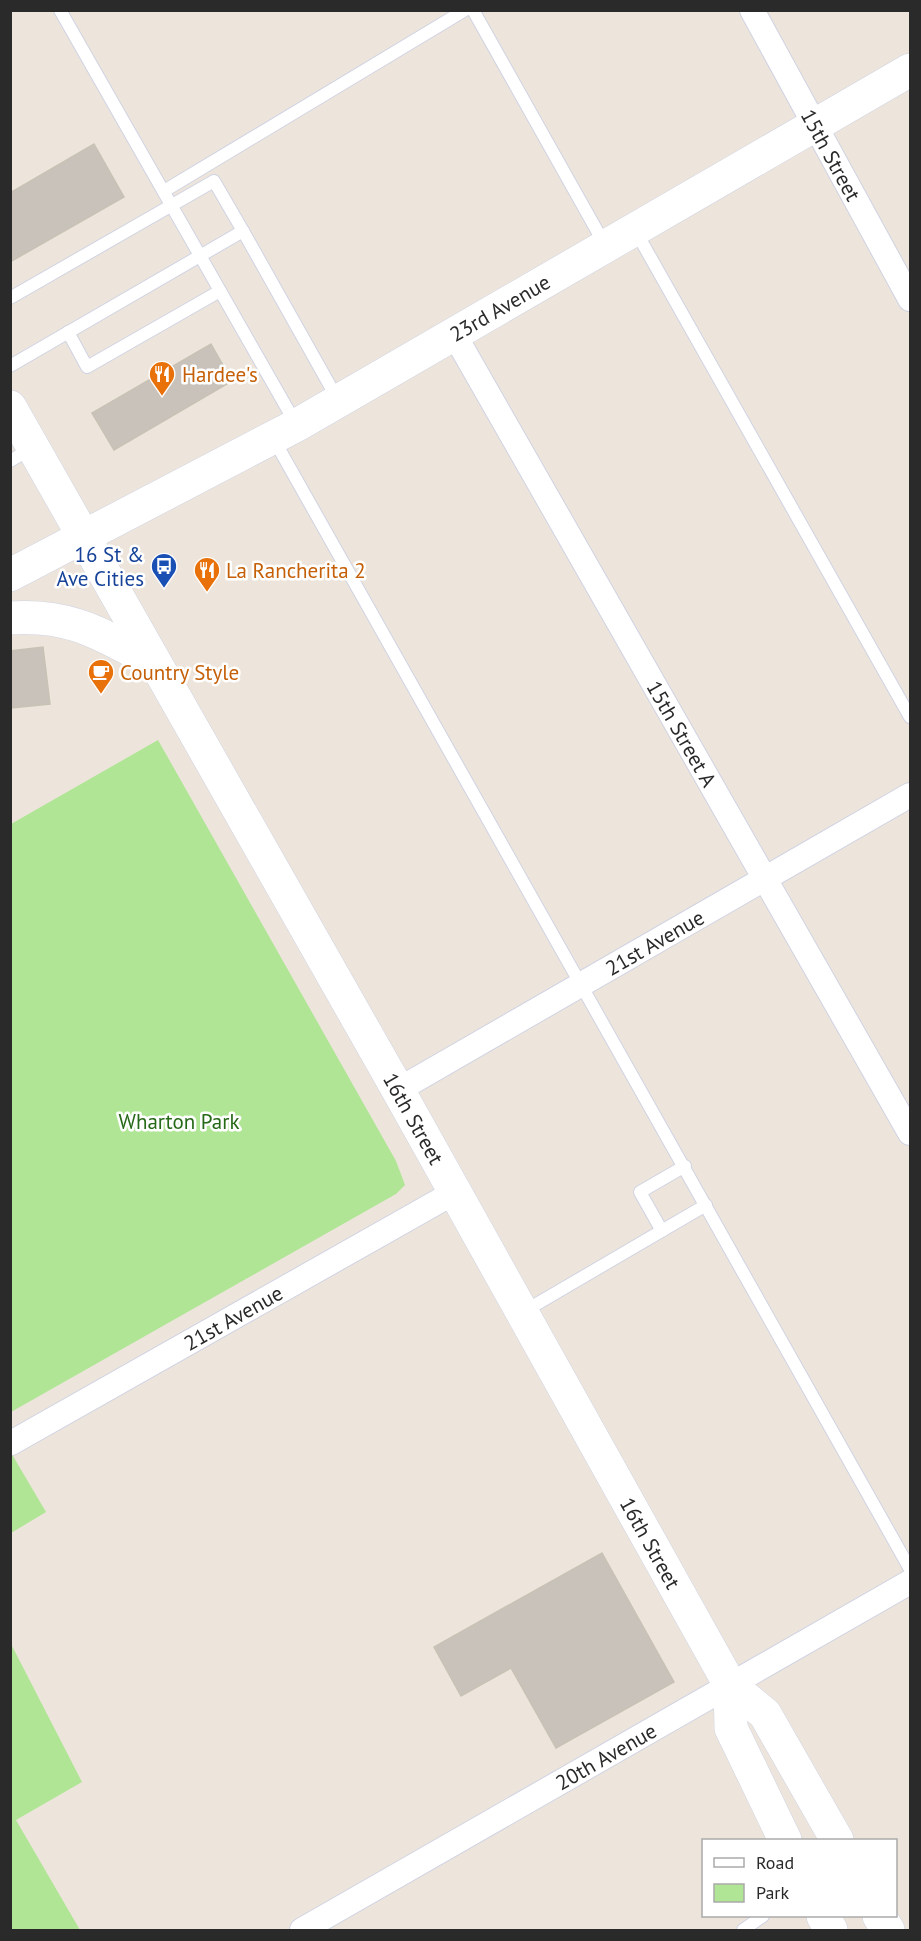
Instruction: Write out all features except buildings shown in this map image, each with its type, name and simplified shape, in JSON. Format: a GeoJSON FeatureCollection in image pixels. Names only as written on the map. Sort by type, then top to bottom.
{"type":"FeatureCollection","features":[{"type":"Feature","properties":{"kind":"main road","name":"23rd Avenue"},"geometry":{"type":"LineString","coordinates":[[10,576],[285,432],[910,70]]}},
{"type":"Feature","properties":{"kind":"main road","name":"16th Street"},"geometry":{"type":"LineString","coordinates":[[11,410],[22,454],[85,538],[398,1090],[730,1685],[731,1728],[785,1839]]}},
{"type":"Feature","properties":{"kind":"main road"},"geometry":{"type":"LineString","coordinates":[[10,618],[35,617],[80,624],[155,663]]}},
{"type":"Feature","properties":{"kind":"main road"},"geometry":{"type":"LineString","coordinates":[[730,1685],[765,1714],[836,1839]]}},
{"type":"Feature","properties":{"kind":"main road"},"geometry":{"type":"LineString","coordinates":[[880,1917],[888,1930]]}},
{"type":"Feature","properties":{"kind":"street","name":"15th Street"},"geometry":{"type":"LineString","coordinates":[[752,10],[910,299]]}},
{"type":"Feature","properties":{"kind":"street","name":"15th Street A"},"geometry":{"type":"LineString","coordinates":[[454,334],[910,1133]]}},
{"type":"Feature","properties":{"kind":"street","name":"21st Avenue"},"geometry":{"type":"LineString","coordinates":[[398,1090],[910,795]]}},
{"type":"Feature","properties":{"kind":"street","name":"21st Avenue"},"geometry":{"type":"LineString","coordinates":[[11,1443],[455,1192]]}},
{"type":"Feature","properties":{"kind":"street","name":"20th Avenue"},"geometry":{"type":"LineString","coordinates":[[302,1930],[910,1582]]}},
{"type":"Feature","properties":{"kind":"lane"},"geometry":{"type":"LineString","coordinates":[[60,10],[220,291],[285,432],[582,983],[910,1569]]}},
{"type":"Feature","properties":{"kind":"lane"},"geometry":{"type":"LineString","coordinates":[[164,191],[465,10]]}},
{"type":"Feature","properties":{"kind":"lane"},"geometry":{"type":"LineString","coordinates":[[473,10],[606,246]]}},
{"type":"Feature","properties":{"kind":"lane"},"geometry":{"type":"LineString","coordinates":[[10,298],[214,181],[338,400]]}},
{"type":"Feature","properties":{"kind":"lane"},"geometry":{"type":"LineString","coordinates":[[634,230],[910,717]]}},
{"type":"Feature","properties":{"kind":"lane"},"geometry":{"type":"LineString","coordinates":[[10,366],[243,231]]}},
{"type":"Feature","properties":{"kind":"lane"},"geometry":{"type":"LineString","coordinates":[[68,333],[87,367],[220,291]]}},
{"type":"Feature","properties":{"kind":"lane"},"geometry":{"type":"LineString","coordinates":[[662,1231],[639,1192],[685,1167]]}},
{"type":"Feature","properties":{"kind":"lane"},"geometry":{"type":"LineString","coordinates":[[522,1312],[706,1205]]}},
{"type":"Feature","properties":{"kind":"lane"},"geometry":{"type":"LineString","coordinates":[[743,1930],[762,1917]]}},
{"type":"Feature","properties":{"kind":"green space","name":"Wharton Park"},"geometry":{"type":"Polygon","coordinates":[[[158,740],[396,1161],[405,1185],[396,1194],[11,1412],[11,824],[158,740]]]}},
{"type":"Feature","properties":{"kind":"green space"},"geometry":{"type":"Polygon","coordinates":[[[10,1451],[46,1512],[11,1533],[10,1533],[10,1451]]]}},
{"type":"Feature","properties":{"kind":"green space"},"geometry":{"type":"Polygon","coordinates":[[[11,1644],[82,1782],[16,1820],[80,1930],[11,1930],[11,1644]]]}},
{"type":"Feature","properties":{"kind":"place","name":"Hardee's"},"geometry":{"type":"Point","coordinates":[162,397]}},
{"type":"Feature","properties":{"kind":"place","name":"16 St & Ave Cities"},"geometry":{"type":"Point","coordinates":[164,589]}},
{"type":"Feature","properties":{"kind":"place","name":"La Rancherita 2"},"geometry":{"type":"Point","coordinates":[207,593]}},
{"type":"Feature","properties":{"kind":"place","name":"Country Style"},"geometry":{"type":"Point","coordinates":[101,695]}}]}
